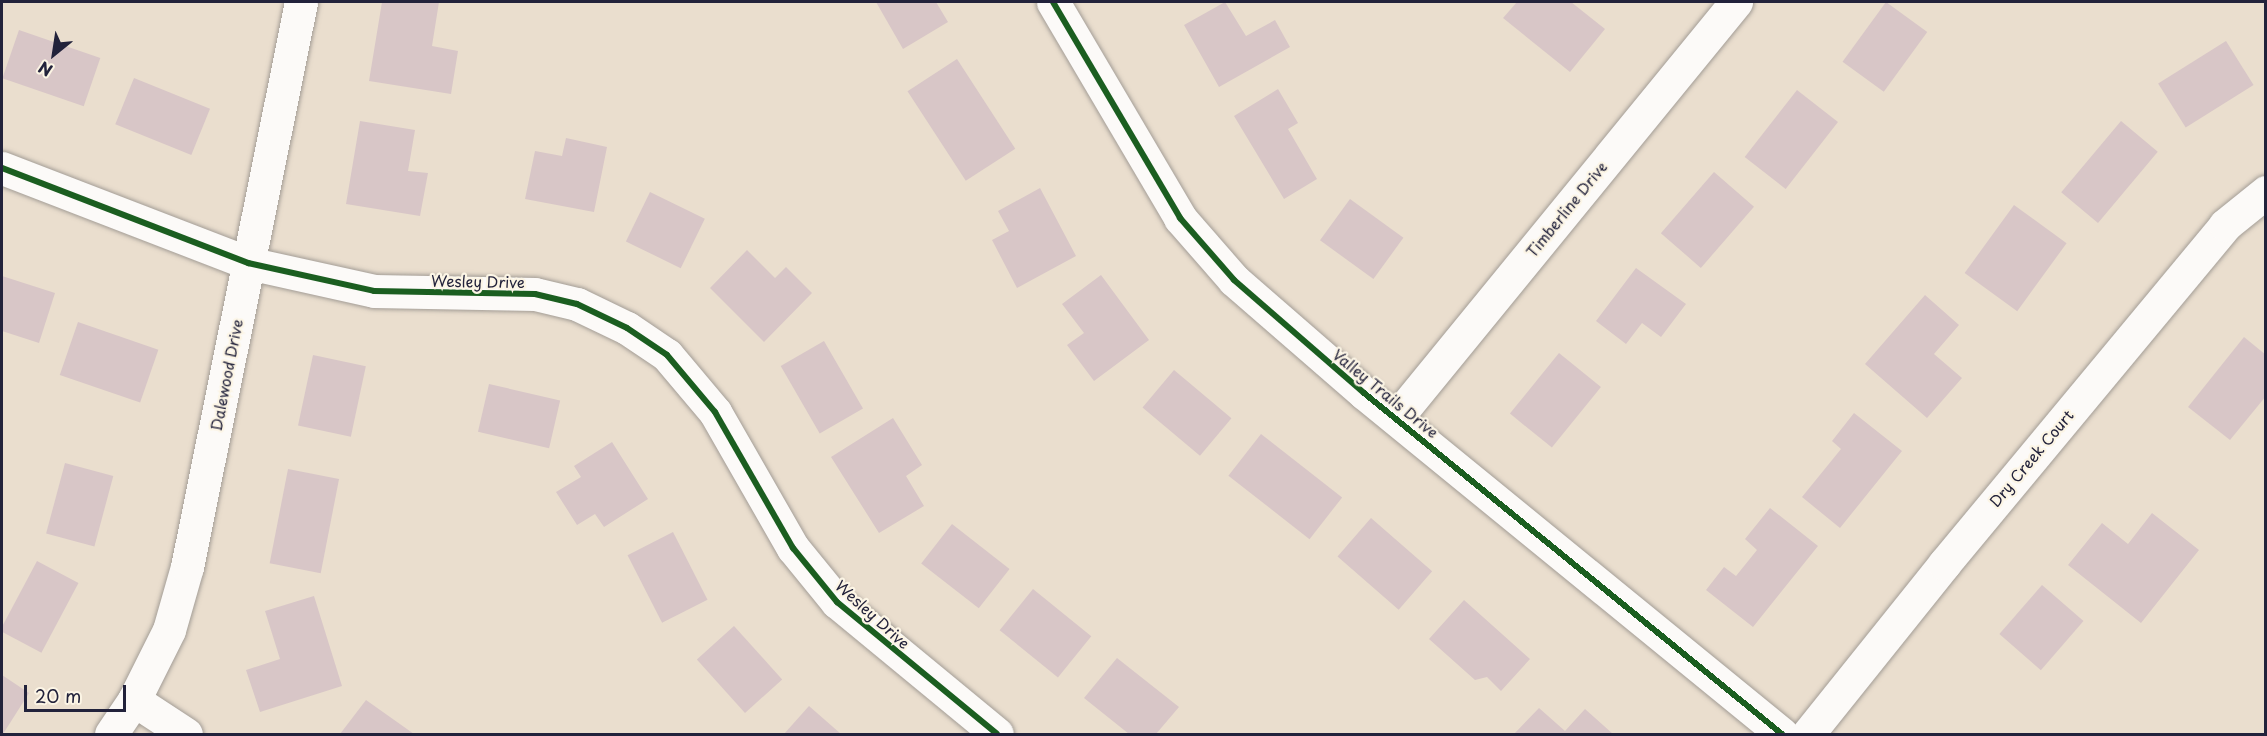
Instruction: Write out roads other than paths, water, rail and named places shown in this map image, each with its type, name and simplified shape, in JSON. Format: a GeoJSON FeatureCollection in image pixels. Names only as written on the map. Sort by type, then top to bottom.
{"type":"FeatureCollection","features":[{"type":"Feature","properties":{"kind":"street","name":"Dalewood Drive"},"geometry":{"type":"LineString","coordinates":[[111,735],[134,700],[169,630],[187,567],[301,2]]}},
{"type":"Feature","properties":{"kind":"street","name":"Valley Trails Drive"},"geometry":{"type":"LineString","coordinates":[[1053,2],[1180,218],[1203,249],[1234,280],[1397,417],[1782,735]]}},
{"type":"Feature","properties":{"kind":"street","name":"Timberline Drive"},"geometry":{"type":"LineString","coordinates":[[1397,417],[1726,5]]}},
{"type":"Feature","properties":{"kind":"street","name":"Wesley Drive"},"geometry":{"type":"LineString","coordinates":[[2,168],[248,263],[374,291],[535,294],[577,304],[627,328],[667,355],[715,412],[793,548],[837,602],[997,735]]}},
{"type":"Feature","properties":{"kind":"street","name":"Dry Creek Court"},"geometry":{"type":"LineString","coordinates":[[1808,735],[2225,225],[2265,192]]}},
{"type":"Feature","properties":{"kind":"street"},"geometry":{"type":"LineString","coordinates":[[134,700],[186,735]]}}]}
